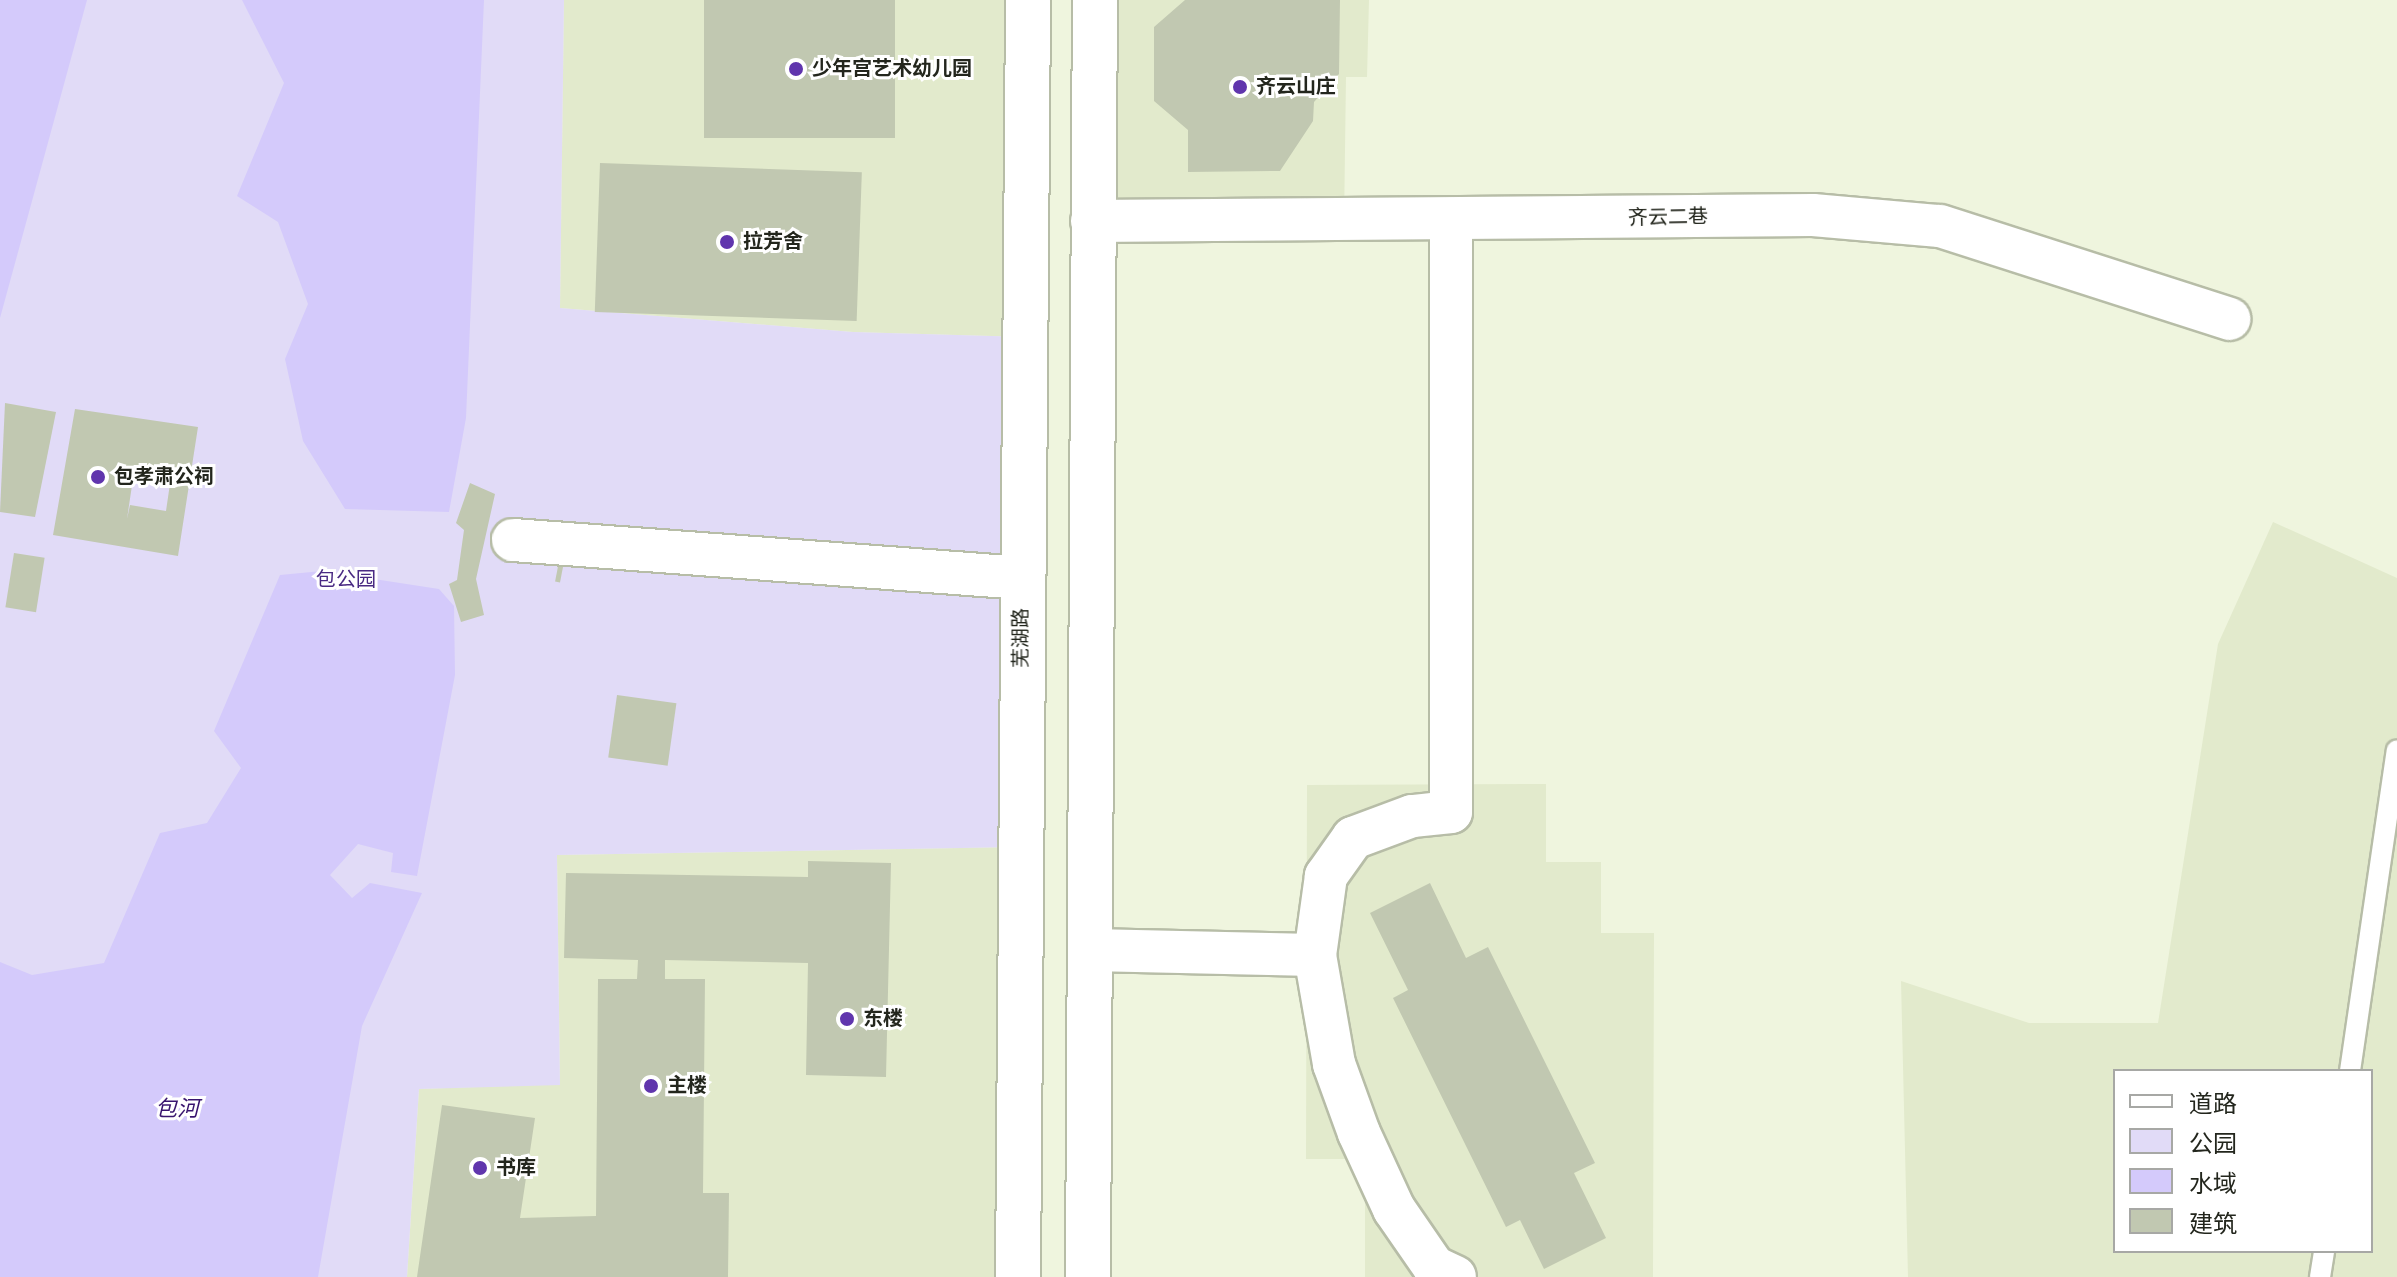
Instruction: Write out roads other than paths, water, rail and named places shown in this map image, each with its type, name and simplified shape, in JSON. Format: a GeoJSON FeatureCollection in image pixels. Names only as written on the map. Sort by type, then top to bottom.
{"type":"FeatureCollection","features":[{"type":"Feature","properties":{"kind":"main road","name":"芜湖路"},"geometry":{"type":"LineString","coordinates":[[1018,1277],[1028,0]]}},
{"type":"Feature","properties":{"kind":"main road"},"geometry":{"type":"LineString","coordinates":[[1088,1277],[1095,0]]}},
{"type":"Feature","properties":{"kind":"street","name":"齐云二巷"},"geometry":{"type":"LineString","coordinates":[[1092,221],[1813,215],[1940,226],[2229,319]]}},
{"type":"Feature","properties":{"kind":"street"},"geometry":{"type":"LineString","coordinates":[[1451,220],[1451,812],[1412,816],[1353,838],[1326,876],[1315,955],[1334,1064],[1359,1133],[1394,1209],[1434,1267],[1455,1277]]}},
{"type":"Feature","properties":{"kind":"street"},"geometry":{"type":"LineString","coordinates":[[513,540],[1022,578]]}},
{"type":"Feature","properties":{"kind":"street"},"geometry":{"type":"LineString","coordinates":[[1090,950],[1315,955]]}},
{"type":"Feature","properties":{"kind":"lane"},"geometry":{"type":"LineString","coordinates":[[2350,1069],[2397,750]]}},
{"type":"Feature","properties":{"kind":"lane"},"geometry":{"type":"LineString","coordinates":[[2320,1277],[2324,1253]]}},
{"type":"Feature","properties":{"kind":"water"},"geometry":{"type":"Polygon","coordinates":[[[0,0],[87,0],[0,318],[0,0]]]}},
{"type":"Feature","properties":{"kind":"water"},"geometry":{"type":"Polygon","coordinates":[[[242,0],[484,0],[466,418],[449,512],[345,509],[303,441],[285,359],[308,304],[278,222],[237,196],[284,83],[242,0]]]}},
{"type":"Feature","properties":{"kind":"water","name":"包河"},"geometry":{"type":"Polygon","coordinates":[[[322,571],[439,589],[454,606],[455,675],[417,876],[391,872],[393,853],[358,844],[330,875],[352,898],[370,883],[422,893],[362,1026],[318,1277],[0,1277],[0,962],[32,975],[104,963],[160,833],[207,823],[241,768],[214,731],[280,575],[322,571]]]}},
{"type":"Feature","properties":{"kind":"place","name":"少年宫艺术幼儿园"},"geometry":{"type":"Point","coordinates":[796,69]}},
{"type":"Feature","properties":{"kind":"place","name":"齐云山庄"},"geometry":{"type":"Point","coordinates":[1240,87]}},
{"type":"Feature","properties":{"kind":"place","name":"拉芳舍"},"geometry":{"type":"Point","coordinates":[727,242]}},
{"type":"Feature","properties":{"kind":"place","name":"包孝肃公祠"},"geometry":{"type":"Point","coordinates":[98,477]}},
{"type":"Feature","properties":{"kind":"place","name":"东楼"},"geometry":{"type":"Point","coordinates":[847,1019]}},
{"type":"Feature","properties":{"kind":"place","name":"主楼"},"geometry":{"type":"Point","coordinates":[651,1086]}},
{"type":"Feature","properties":{"kind":"place","name":"书库"},"geometry":{"type":"Point","coordinates":[480,1168]}},
{"type":"Feature","properties":{"kind":"park label","name":"包公园"},"geometry":{"type":"Point","coordinates":[346,580]}}]}
